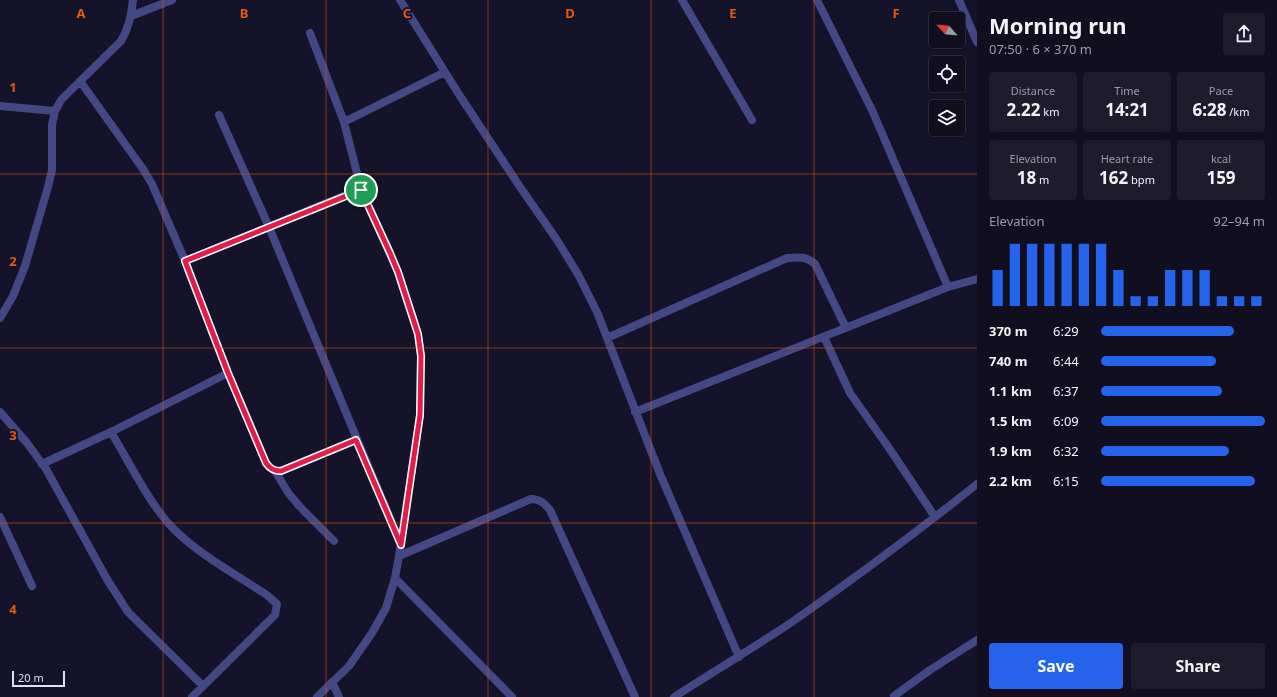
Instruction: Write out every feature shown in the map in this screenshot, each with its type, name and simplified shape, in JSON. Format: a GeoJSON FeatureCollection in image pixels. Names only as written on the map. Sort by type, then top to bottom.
{"type":"FeatureCollection","features":[{"type":"Feature","properties":{"kind":"street"},"geometry":{"type":"LineString","coordinates":[[0,318],[13,296],[25,266],[48,187],[52,170],[52,125],[55,111],[61,100],[121,41],[127,31],[131,16],[132,0]]}},
{"type":"Feature","properties":{"kind":"street"},"geometry":{"type":"LineString","coordinates":[[131,16],[172,0]]}},
{"type":"Feature","properties":{"kind":"street"},"geometry":{"type":"LineString","coordinates":[[400,0],[445,72],[520,187],[557,240],[579,276],[607,338],[660,474],[738,657]]}},
{"type":"Feature","properties":{"kind":"street"},"geometry":{"type":"LineString","coordinates":[[682,0],[752,120]]}},
{"type":"Feature","properties":{"kind":"street"},"geometry":{"type":"LineString","coordinates":[[817,0],[872,110],[948,286]]}},
{"type":"Feature","properties":{"kind":"street"},"geometry":{"type":"LineString","coordinates":[[959,0],[977,42]]}},
{"type":"Feature","properties":{"kind":"street"},"geometry":{"type":"LineString","coordinates":[[310,32],[344,122],[361,190],[398,272],[418,334],[421,356],[420,415],[396,578],[386,608],[372,633],[349,666],[317,697]]}},
{"type":"Feature","properties":{"kind":"street"},"geometry":{"type":"LineString","coordinates":[[344,122],[445,72]]}},
{"type":"Feature","properties":{"kind":"street"},"geometry":{"type":"LineString","coordinates":[[80,81],[143,169],[152,184],[185,261],[228,373],[266,463],[275,471],[289,494],[302,509],[334,541]]}},
{"type":"Feature","properties":{"kind":"street"},"geometry":{"type":"LineString","coordinates":[[0,106],[55,111]]}},
{"type":"Feature","properties":{"kind":"street"},"geometry":{"type":"LineString","coordinates":[[219,115],[269,227],[356,440],[401,545]]}},
{"type":"Feature","properties":{"kind":"street"},"geometry":{"type":"LineString","coordinates":[[185,261],[361,190]]}},
{"type":"Feature","properties":{"kind":"street"},"geometry":{"type":"LineString","coordinates":[[607,338],[788,258],[801,257],[810,260],[815,264],[846,328]]}},
{"type":"Feature","properties":{"kind":"street"},"geometry":{"type":"LineString","coordinates":[[635,412],[948,286],[977,279]]}},
{"type":"Feature","properties":{"kind":"street"},"geometry":{"type":"LineString","coordinates":[[824,337],[850,393],[889,448],[935,518]]}},
{"type":"Feature","properties":{"kind":"street"},"geometry":{"type":"LineString","coordinates":[[42,464],[111,432],[228,373]]}},
{"type":"Feature","properties":{"kind":"street"},"geometry":{"type":"LineString","coordinates":[[0,412],[27,443],[42,464],[108,581],[128,612],[203,686]]}},
{"type":"Feature","properties":{"kind":"street"},"geometry":{"type":"LineString","coordinates":[[111,432],[150,498],[168,523],[191,544],[267,595],[277,604],[275,615],[192,697]]}},
{"type":"Feature","properties":{"kind":"street"},"geometry":{"type":"LineString","coordinates":[[275,471],[281,471],[356,440]]}},
{"type":"Feature","properties":{"kind":"street"},"geometry":{"type":"LineString","coordinates":[[674,697],[792,622],[935,518],[977,484]]}},
{"type":"Feature","properties":{"kind":"street"},"geometry":{"type":"LineString","coordinates":[[399,556],[531,499],[538,499],[550,510],[634,697]]}},
{"type":"Feature","properties":{"kind":"street"},"geometry":{"type":"LineString","coordinates":[[0,517],[32,586]]}},
{"type":"Feature","properties":{"kind":"street"},"geometry":{"type":"LineString","coordinates":[[396,578],[512,697]]}},
{"type":"Feature","properties":{"kind":"street"},"geometry":{"type":"LineString","coordinates":[[894,696],[930,670],[977,640]]}},
{"type":"Feature","properties":{"kind":"street"},"geometry":{"type":"LineString","coordinates":[[332,682],[339,697]]}},
{"type":"Feature","properties":{"kind":"route"},"geometry":{"type":"LineString","coordinates":[[361,190],[398,272],[418,334],[421,356],[420,415],[401,545],[356,440],[281,471],[275,471],[269,467],[228,373],[185,261],[361,190]]}}]}
